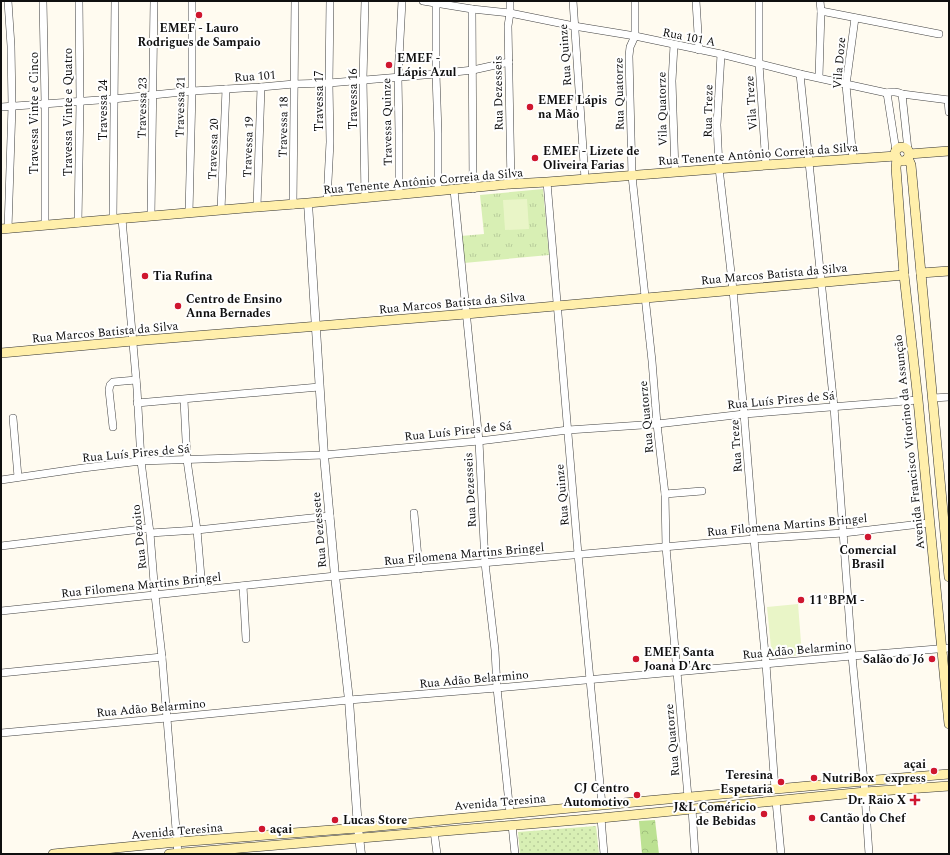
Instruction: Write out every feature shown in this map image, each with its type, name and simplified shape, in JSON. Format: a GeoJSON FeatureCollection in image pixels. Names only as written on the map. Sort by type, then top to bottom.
{"type":"FeatureCollection","features":[{"type":"Feature","properties":{"kind":"main road","name":"Rua Tenente Antônio Correia da Silva"},"geometry":{"type":"LineString","coordinates":[[5,229],[293,205],[511,184],[632,176],[719,168],[896,155],[900,161],[904,161],[908,154],[949,151]]}},
{"type":"Feature","properties":{"kind":"main road"},"geometry":{"type":"LineString","coordinates":[[908,154],[911,165],[949,576]]}},
{"type":"Feature","properties":{"kind":"main road","name":"Avenida Francisco Vitorino da Assunção"},"geometry":{"type":"LineString","coordinates":[[896,155],[904,275],[918,400],[929,523],[945,649],[949,724]]}},
{"type":"Feature","properties":{"kind":"main road"},"geometry":{"type":"LineString","coordinates":[[912,266],[917,267],[921,273],[917,281],[913,282],[909,281],[904,275],[907,268],[912,266]]}},
{"type":"Feature","properties":{"kind":"main road"},"geometry":{"type":"LineString","coordinates":[[921,273],[949,271]]}},
{"type":"Feature","properties":{"kind":"main road","name":"Rua Marcos Batista da Silva"},"geometry":{"type":"LineString","coordinates":[[1,353],[904,275]]}},
{"type":"Feature","properties":{"kind":"main road"},"geometry":{"type":"LineString","coordinates":[[921,433],[935,431]]}},
{"type":"Feature","properties":{"kind":"main road"},"geometry":{"type":"LineString","coordinates":[[929,523],[933,528],[937,529],[941,528],[945,521]]}},
{"type":"Feature","properties":{"kind":"main road","name":"Avenida Teresina"},"geometry":{"type":"LineString","coordinates":[[52,854],[178,842],[358,828],[949,774]]}},
{"type":"Feature","properties":{"kind":"main road","name":"Avenida Teresina"},"geometry":{"type":"LineString","coordinates":[[175,854],[601,818],[865,792],[949,786]]}},
{"type":"Feature","properties":{"kind":"main road"},"geometry":{"type":"LineString","coordinates":[[639,802],[640,814]]}},
{"type":"Feature","properties":{"kind":"main road"},"geometry":{"type":"LineString","coordinates":[[330,830],[331,840]]}},
{"type":"Feature","properties":{"kind":"main road"},"geometry":{"type":"LineString","coordinates":[[304,832],[306,842]]}},
{"type":"Feature","properties":{"kind":"street"},"geometry":{"type":"LineString","coordinates":[[5,229],[12,106],[11,46],[8,1]]}},
{"type":"Feature","properties":{"kind":"street","name":"Travessa Vinte e Cinco"},"geometry":{"type":"LineString","coordinates":[[43,1],[46,104],[45,226]]}},
{"type":"Feature","properties":{"kind":"street","name":"Travessa Vinte e Quatro"},"geometry":{"type":"LineString","coordinates":[[78,223],[80,101],[79,1]]}},
{"type":"Feature","properties":{"kind":"street","name":"Travessa 24"},"geometry":{"type":"LineString","coordinates":[[115,1],[114,99],[118,219]]}},
{"type":"Feature","properties":{"kind":"street","name":"Travessa 23"},"geometry":{"type":"LineString","coordinates":[[151,216],[154,94],[154,1]]}},
{"type":"Feature","properties":{"kind":"street","name":"Travessa 21"},"geometry":{"type":"LineString","coordinates":[[189,213],[192,91],[192,1]]}},
{"type":"Feature","properties":{"kind":"street","name":"Travessa 18"},"geometry":{"type":"LineString","coordinates":[[293,205],[295,1]]}},
{"type":"Feature","properties":{"kind":"street","name":"Travessa 17"},"geometry":{"type":"LineString","coordinates":[[327,201],[330,142],[330,1]]}},
{"type":"Feature","properties":{"kind":"street","name":"Travessa 16"},"geometry":{"type":"LineString","coordinates":[[365,1],[363,79],[365,198]]}},
{"type":"Feature","properties":{"kind":"street","name":"Travessa Quinze"},"geometry":{"type":"LineString","coordinates":[[399,195],[398,77],[402,1]]}},
{"type":"Feature","properties":{"kind":"street","name":"Rua 101 A"},"geometry":{"type":"LineString","coordinates":[[423,1],[472,9],[510,13],[574,26],[635,36],[721,54],[846,85],[887,93],[897,92],[902,94],[948,100]]}},
{"type":"Feature","properties":{"kind":"street","name":"Rua Dezesseis"},"geometry":{"type":"LineString","coordinates":[[510,1],[508,26],[511,184]]}},
{"type":"Feature","properties":{"kind":"street","name":"Rua Quinze"},"geometry":{"type":"LineString","coordinates":[[572,1],[585,179]]}},
{"type":"Feature","properties":{"kind":"street","name":"Rua Quatorze"},"geometry":{"type":"LineString","coordinates":[[634,1],[636,27],[629,56],[632,176],[652,361],[664,494],[666,547],[688,797]]}},
{"type":"Feature","properties":{"kind":"street"},"geometry":{"type":"LineString","coordinates":[[696,1],[699,50]]}},
{"type":"Feature","properties":{"kind":"street","name":"Vila Treze"},"geometry":{"type":"LineString","coordinates":[[759,1],[759,64],[766,165]]}},
{"type":"Feature","properties":{"kind":"street"},"geometry":{"type":"LineString","coordinates":[[819,78],[820,1]]}},
{"type":"Feature","properties":{"kind":"street"},"geometry":{"type":"LineString","coordinates":[[436,2],[438,191]]}},
{"type":"Feature","properties":{"kind":"street"},"geometry":{"type":"LineString","coordinates":[[472,9],[474,188]]}},
{"type":"Feature","properties":{"kind":"street"},"geometry":{"type":"LineString","coordinates":[[821,11],[939,34]]}},
{"type":"Feature","properties":{"kind":"street","name":"Vila Doze"},"geometry":{"type":"LineString","coordinates":[[853,159],[846,85],[855,18]]}},
{"type":"Feature","properties":{"kind":"street","name":"Vila Quatorze"},"geometry":{"type":"LineString","coordinates":[[674,45],[672,80],[675,172]]}},
{"type":"Feature","properties":{"kind":"street","name":"Rua Treze"},"geometry":{"type":"LineString","coordinates":[[721,54],[718,125],[719,168],[733,290],[776,789]]}},
{"type":"Feature","properties":{"kind":"street","name":"Rua 101"},"geometry":{"type":"LineString","coordinates":[[1,107],[114,99],[192,91],[329,83],[436,74],[473,70],[509,62]]}},
{"type":"Feature","properties":{"kind":"street"},"geometry":{"type":"LineString","coordinates":[[800,74],[834,407],[852,656],[865,792],[869,854]]}},
{"type":"Feature","properties":{"kind":"street","name":"Travessa 19"},"geometry":{"type":"LineString","coordinates":[[257,207],[261,87]]}},
{"type":"Feature","properties":{"kind":"street","name":"Travessa 20"},"geometry":{"type":"LineString","coordinates":[[221,210],[226,89]]}},
{"type":"Feature","properties":{"kind":"street"},"geometry":{"type":"LineString","coordinates":[[887,93],[896,155]]}},
{"type":"Feature","properties":{"kind":"street"},"geometry":{"type":"LineString","coordinates":[[902,94],[908,154]]}},
{"type":"Feature","properties":{"kind":"street"},"geometry":{"type":"LineString","coordinates":[[948,100],[949,112]]}},
{"type":"Feature","properties":{"kind":"street","name":"Rua Quinze"},"geometry":{"type":"LineString","coordinates":[[547,182],[578,554],[602,805]]}},
{"type":"Feature","properties":{"kind":"street","name":"Rua Dezesseis"},"geometry":{"type":"LineString","coordinates":[[454,190],[479,440],[485,562],[495,650],[497,688],[510,813]]}},
{"type":"Feature","properties":{"kind":"street","name":"Rua Dezessete"},"geometry":{"type":"LineString","coordinates":[[308,203],[324,455],[335,576],[349,700],[361,854]]}},
{"type":"Feature","properties":{"kind":"street","name":"Rua Dezoito"},"geometry":{"type":"LineString","coordinates":[[118,219],[133,341],[141,461],[150,530],[162,657],[178,842],[175,854]]}},
{"type":"Feature","properties":{"kind":"street"},"geometry":{"type":"LineString","coordinates":[[112,427],[109,390],[110,385],[113,382],[136,380]]}},
{"type":"Feature","properties":{"kind":"street"},"geometry":{"type":"LineString","coordinates":[[137,403],[319,387]]}},
{"type":"Feature","properties":{"kind":"street"},"geometry":{"type":"LineString","coordinates":[[933,398],[949,397]]}},
{"type":"Feature","properties":{"kind":"street"},"geometry":{"type":"LineString","coordinates":[[184,400],[187,460],[197,530],[202,590]]}},
{"type":"Feature","properties":{"kind":"street","name":"Rua Luís Pires de Sá"},"geometry":{"type":"LineString","coordinates":[[1,480],[141,461],[324,455],[568,430],[657,424],[744,414],[918,400]]}},
{"type":"Feature","properties":{"kind":"street"},"geometry":{"type":"LineString","coordinates":[[13,418],[18,477]]}},
{"type":"Feature","properties":{"kind":"street"},"geometry":{"type":"LineString","coordinates":[[664,494],[702,491]]}},
{"type":"Feature","properties":{"kind":"street"},"geometry":{"type":"LineString","coordinates":[[414,513],[419,568]]}},
{"type":"Feature","properties":{"kind":"street"},"geometry":{"type":"LineString","coordinates":[[1,546],[150,530],[197,530],[330,516]]}},
{"type":"Feature","properties":{"kind":"street","name":"Rua Filomena Martins Bringel"},"geometry":{"type":"LineString","coordinates":[[1,611],[419,568],[754,539],[843,533],[929,523]]}},
{"type":"Feature","properties":{"kind":"street"},"geometry":{"type":"LineString","coordinates":[[243,586],[246,639]]}},
{"type":"Feature","properties":{"kind":"street","name":"Rua Adão Belarmino"},"geometry":{"type":"LineString","coordinates":[[1,733],[349,700],[945,649]]}},
{"type":"Feature","properties":{"kind":"street"},"geometry":{"type":"LineString","coordinates":[[1,673],[162,657]]}},
{"type":"Feature","properties":{"kind":"street"},"geometry":{"type":"LineString","coordinates":[[776,801],[781,854]]}},
{"type":"Feature","properties":{"kind":"street"},"geometry":{"type":"LineString","coordinates":[[692,808],[695,854]]}},
{"type":"Feature","properties":{"kind":"street"},"geometry":{"type":"LineString","coordinates":[[601,818],[604,854]]}},
{"type":"Feature","properties":{"kind":"street"},"geometry":{"type":"LineString","coordinates":[[512,825],[515,854]]}},
{"type":"Feature","properties":{"kind":"street"},"geometry":{"type":"LineString","coordinates":[[434,831],[437,854]]}},
{"type":"Feature","properties":{"kind":"green space"},"geometry":{"type":"Polygon","coordinates":[[[543,189],[549,255],[464,263],[461,236],[484,234],[480,195],[543,189]]]}},
{"type":"Feature","properties":{"kind":"green space"},"geometry":{"type":"Polygon","coordinates":[[[527,199],[529,229],[505,230],[503,200],[527,199]]]}},
{"type":"Feature","properties":{"kind":"green space"},"geometry":{"type":"Polygon","coordinates":[[[798,604],[802,655],[772,658],[767,607],[798,604]]]}},
{"type":"Feature","properties":{"kind":"green space"},"geometry":{"type":"Polygon","coordinates":[[[655,820],[659,854],[642,854],[639,821],[655,820]]]}},
{"type":"Feature","properties":{"kind":"green space"},"geometry":{"type":"Polygon","coordinates":[[[596,826],[599,854],[520,854],[518,832],[596,826]]]}},
{"type":"Feature","properties":{"kind":"place","name":"EMEF - Lauro Rodrigues de Sampaio"},"geometry":{"type":"Point","coordinates":[199,15]}},
{"type":"Feature","properties":{"kind":"place","name":"EMEF - Lápis Azul"},"geometry":{"type":"Point","coordinates":[389,65]}},
{"type":"Feature","properties":{"kind":"place","name":"EMEF Lápis na Mão"},"geometry":{"type":"Point","coordinates":[530,107]}},
{"type":"Feature","properties":{"kind":"place","name":"EMEF - Lizete de Oliveira Farias"},"geometry":{"type":"Point","coordinates":[535,158]}},
{"type":"Feature","properties":{"kind":"place","name":"Tia Rufina"},"geometry":{"type":"Point","coordinates":[145,276]}},
{"type":"Feature","properties":{"kind":"place","name":"Centro de Ensino Anna Bernades"},"geometry":{"type":"Point","coordinates":[178,306]}},
{"type":"Feature","properties":{"kind":"place","name":"Comercial Brasil"},"geometry":{"type":"Point","coordinates":[868,537]}},
{"type":"Feature","properties":{"kind":"place","name":"11°BPM -"},"geometry":{"type":"Point","coordinates":[801,600]}},
{"type":"Feature","properties":{"kind":"place","name":"EMEF Santa Joana D'Arc"},"geometry":{"type":"Point","coordinates":[636,659]}},
{"type":"Feature","properties":{"kind":"place","name":"Salão do Jó"},"geometry":{"type":"Point","coordinates":[932,659]}},
{"type":"Feature","properties":{"kind":"place","name":"açai express"},"geometry":{"type":"Point","coordinates":[934,771]}},
{"type":"Feature","properties":{"kind":"place","name":"NutriBox"},"geometry":{"type":"Point","coordinates":[814,778]}},
{"type":"Feature","properties":{"kind":"place","name":"Teresina Espetaria"},"geometry":{"type":"Point","coordinates":[781,782]}},
{"type":"Feature","properties":{"kind":"place","name":"CJ Centro Automotivo"},"geometry":{"type":"Point","coordinates":[637,795]}},
{"type":"Feature","properties":{"kind":"place","name":"Dr. Raio X"},"geometry":{"type":"Point","coordinates":[915,800]}},
{"type":"Feature","properties":{"kind":"place","name":"J&L Coméricio de Bebidas"},"geometry":{"type":"Point","coordinates":[764,814]}},
{"type":"Feature","properties":{"kind":"place","name":"Cantão do Chef"},"geometry":{"type":"Point","coordinates":[812,818]}},
{"type":"Feature","properties":{"kind":"place","name":"Lucas Store"},"geometry":{"type":"Point","coordinates":[335,820]}},
{"type":"Feature","properties":{"kind":"place","name":"açai"},"geometry":{"type":"Point","coordinates":[262,829]}}]}
